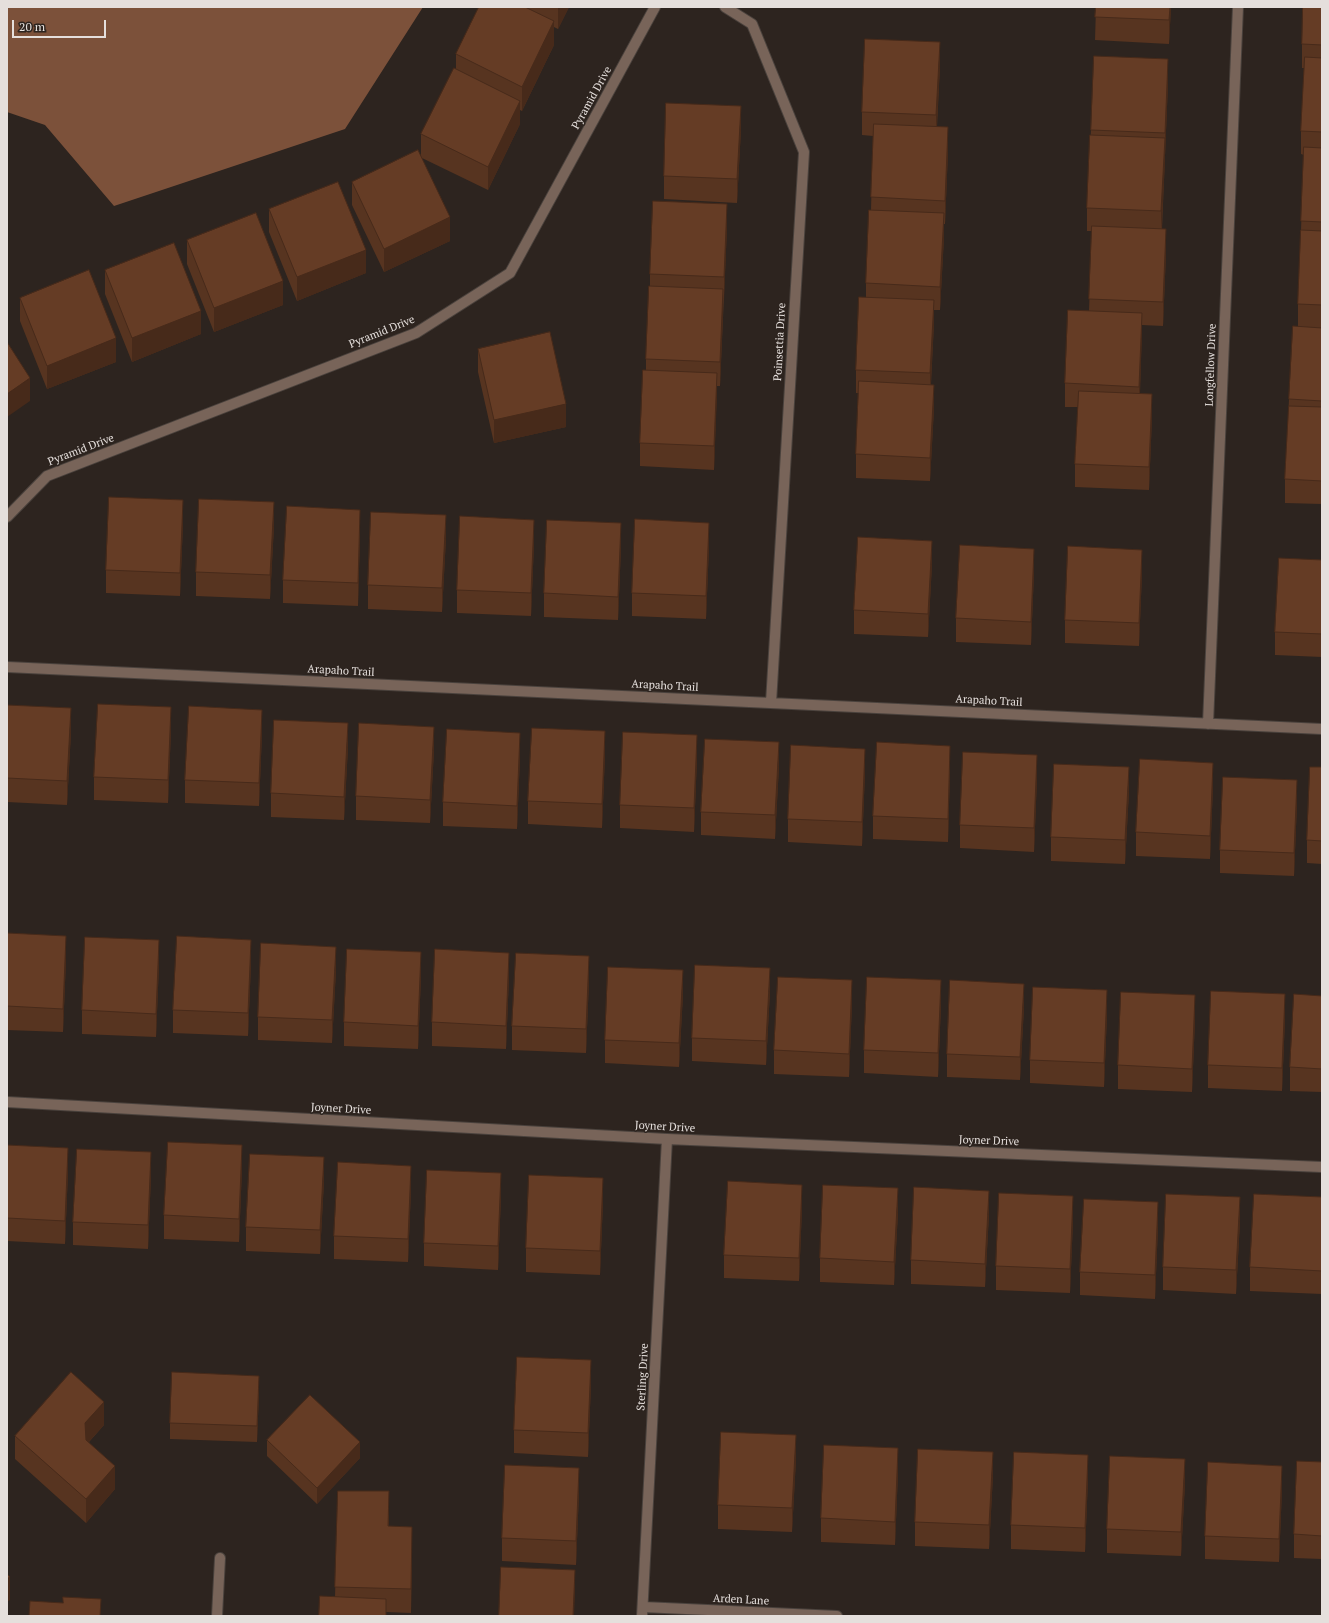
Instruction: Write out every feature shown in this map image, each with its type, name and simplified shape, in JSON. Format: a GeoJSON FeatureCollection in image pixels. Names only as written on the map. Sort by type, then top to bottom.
{"type":"FeatureCollection","features":[{"type":"Feature","properties":{"kind":"street","name":"Pyramid Drive"},"geometry":{"type":"LineString","coordinates":[[7,517],[47,476],[416,333],[510,273],[655,7]]}},
{"type":"Feature","properties":{"kind":"street","name":"Poinsettia Drive"},"geometry":{"type":"LineString","coordinates":[[725,7],[752,24],[804,152],[770,703]]}},
{"type":"Feature","properties":{"kind":"street","name":"Longfellow Drive"},"geometry":{"type":"LineString","coordinates":[[1208,724],[1238,7]]}},
{"type":"Feature","properties":{"kind":"street","name":"Arapaho Trail"},"geometry":{"type":"LineString","coordinates":[[7,667],[1322,729]]}},
{"type":"Feature","properties":{"kind":"street","name":"Joyner Drive"},"geometry":{"type":"LineString","coordinates":[[7,1102],[667,1139],[1322,1167]]}},
{"type":"Feature","properties":{"kind":"street","name":"Sterling Drive"},"geometry":{"type":"LineString","coordinates":[[642,1612],[667,1139]]}},
{"type":"Feature","properties":{"kind":"street"},"geometry":{"type":"LineString","coordinates":[[217,1616],[220,1558]]}},
{"type":"Feature","properties":{"kind":"street","name":"Arden Lane"},"geometry":{"type":"LineString","coordinates":[[642,1612],[837,1616]]}},
{"type":"Feature","properties":{"kind":"shaded area"},"geometry":{"type":"Polygon","coordinates":[[[7,7],[423,7],[345,129],[114,206],[45,125],[7,112],[7,7]]]}},
{"type":"Feature","properties":{"kind":"building"},"geometry":{"type":"Polygon","coordinates":[[[479,7],[525,7],[554,21],[522,87],[456,54],[479,7]]]}},
{"type":"Feature","properties":{"kind":"building"},"geometry":{"type":"Polygon","coordinates":[[[1096,7],[1170,7],[1169,20],[1095,17],[1096,7]]]}},
{"type":"Feature","properties":{"kind":"building"},"geometry":{"type":"Polygon","coordinates":[[[1303,7],[1322,7],[1322,45],[1302,44],[1303,7]]]}},
{"type":"Feature","properties":{"kind":"building"},"geometry":{"type":"Polygon","coordinates":[[[865,39],[940,42],[936,115],[862,112],[865,39]]]}},
{"type":"Feature","properties":{"kind":"building"},"geometry":{"type":"Polygon","coordinates":[[[1094,56],[1168,59],[1165,133],[1091,130],[1094,56]]]}},
{"type":"Feature","properties":{"kind":"building"},"geometry":{"type":"Polygon","coordinates":[[[1305,57],[1322,58],[1322,132],[1301,131],[1305,57]]]}},
{"type":"Feature","properties":{"kind":"building"},"geometry":{"type":"Polygon","coordinates":[[[454,68],[520,101],[488,167],[421,134],[454,68]]]}},
{"type":"Feature","properties":{"kind":"building"},"geometry":{"type":"Polygon","coordinates":[[[666,103],[741,106],[737,179],[664,176],[666,103]]]}},
{"type":"Feature","properties":{"kind":"building"},"geometry":{"type":"Polygon","coordinates":[[[874,124],[948,127],[945,201],[871,197],[874,124]]]}},
{"type":"Feature","properties":{"kind":"building"},"geometry":{"type":"Polygon","coordinates":[[[1090,135],[1165,138],[1161,211],[1087,208],[1090,135]]]}},
{"type":"Feature","properties":{"kind":"building"},"geometry":{"type":"Polygon","coordinates":[[[1304,147],[1322,148],[1322,222],[1301,221],[1304,147]]]}},
{"type":"Feature","properties":{"kind":"building"},"geometry":{"type":"Polygon","coordinates":[[[418,150],[450,217],[384,249],[352,182],[418,150]]]}},
{"type":"Feature","properties":{"kind":"building"},"geometry":{"type":"Polygon","coordinates":[[[338,182],[366,250],[297,277],[269,209],[338,182]]]}},
{"type":"Feature","properties":{"kind":"building"},"geometry":{"type":"Polygon","coordinates":[[[653,201],[727,204],[724,277],[650,274],[653,201]]]}},
{"type":"Feature","properties":{"kind":"building"},"geometry":{"type":"Polygon","coordinates":[[[869,210],[944,213],[940,287],[866,283],[869,210]]]}},
{"type":"Feature","properties":{"kind":"building"},"geometry":{"type":"Polygon","coordinates":[[[256,213],[283,281],[214,308],[187,240],[256,213]]]}},
{"type":"Feature","properties":{"kind":"building"},"geometry":{"type":"Polygon","coordinates":[[[1092,226],[1166,229],[1163,302],[1089,299],[1092,226]]]}},
{"type":"Feature","properties":{"kind":"building"},"geometry":{"type":"Polygon","coordinates":[[[1301,230],[1322,231],[1322,305],[1298,304],[1301,230]]]}},
{"type":"Feature","properties":{"kind":"building"},"geometry":{"type":"Polygon","coordinates":[[[174,243],[201,311],[132,338],[105,270],[174,243]]]}},
{"type":"Feature","properties":{"kind":"building"},"geometry":{"type":"Polygon","coordinates":[[[89,270],[116,338],[47,366],[20,298],[89,270]]]}},
{"type":"Feature","properties":{"kind":"building"},"geometry":{"type":"Polygon","coordinates":[[[649,286],[723,289],[720,362],[646,359],[649,286]]]}},
{"type":"Feature","properties":{"kind":"building"},"geometry":{"type":"Polygon","coordinates":[[[859,297],[934,300],[930,373],[856,370],[859,297]]]}},
{"type":"Feature","properties":{"kind":"building"},"geometry":{"type":"Polygon","coordinates":[[[1068,310],[1142,313],[1139,387],[1065,383],[1068,310]]]}},
{"type":"Feature","properties":{"kind":"building"},"geometry":{"type":"Polygon","coordinates":[[[1293,326],[1322,328],[1322,401],[1289,399],[1293,326]]]}},
{"type":"Feature","properties":{"kind":"building"},"geometry":{"type":"Polygon","coordinates":[[[550,332],[566,404],[494,420],[478,349],[550,332]]]}},
{"type":"Feature","properties":{"kind":"building"},"geometry":{"type":"Polygon","coordinates":[[[7,342],[30,378],[7,394],[7,342]]]}},
{"type":"Feature","properties":{"kind":"building"},"geometry":{"type":"Polygon","coordinates":[[[643,370],[717,373],[714,446],[640,443],[643,370]]]}},
{"type":"Feature","properties":{"kind":"building"},"geometry":{"type":"Polygon","coordinates":[[[859,381],[934,385],[930,458],[856,454],[859,381]]]}},
{"type":"Feature","properties":{"kind":"building"},"geometry":{"type":"Polygon","coordinates":[[[1079,391],[1152,394],[1149,467],[1075,464],[1079,391]]]}},
{"type":"Feature","properties":{"kind":"building"},"geometry":{"type":"Polygon","coordinates":[[[1289,406],[1322,407],[1322,481],[1285,479],[1289,406]]]}},
{"type":"Feature","properties":{"kind":"building"},"geometry":{"type":"Polygon","coordinates":[[[109,497],[183,500],[180,573],[106,570],[109,497]]]}},
{"type":"Feature","properties":{"kind":"building"},"geometry":{"type":"Polygon","coordinates":[[[199,499],[274,502],[270,575],[196,572],[199,499]]]}},
{"type":"Feature","properties":{"kind":"building"},"geometry":{"type":"Polygon","coordinates":[[[287,506],[360,510],[358,583],[283,580],[287,506]]]}},
{"type":"Feature","properties":{"kind":"building"},"geometry":{"type":"Polygon","coordinates":[[[371,512],[446,515],[442,588],[368,585],[371,512]]]}},
{"type":"Feature","properties":{"kind":"building"},"geometry":{"type":"Polygon","coordinates":[[[460,516],[534,520],[531,593],[457,590],[460,516]]]}},
{"type":"Feature","properties":{"kind":"building"},"geometry":{"type":"Polygon","coordinates":[[[635,519],[709,523],[706,596],[632,593],[635,519]]]}},
{"type":"Feature","properties":{"kind":"building"},"geometry":{"type":"Polygon","coordinates":[[[547,520],[621,523],[618,597],[544,593],[547,520]]]}},
{"type":"Feature","properties":{"kind":"building"},"geometry":{"type":"Polygon","coordinates":[[[858,537],[932,541],[928,614],[854,610],[858,537]]]}},
{"type":"Feature","properties":{"kind":"building"},"geometry":{"type":"Polygon","coordinates":[[[960,545],[1034,549],[1031,622],[956,618],[960,545]]]}},
{"type":"Feature","properties":{"kind":"building"},"geometry":{"type":"Polygon","coordinates":[[[1068,546],[1142,550],[1139,623],[1065,620],[1068,546]]]}},
{"type":"Feature","properties":{"kind":"building"},"geometry":{"type":"Polygon","coordinates":[[[1279,558],[1322,560],[1322,634],[1275,632],[1279,558]]]}},
{"type":"Feature","properties":{"kind":"building"},"geometry":{"type":"Polygon","coordinates":[[[98,704],[171,707],[168,780],[94,777],[98,704]]]}},
{"type":"Feature","properties":{"kind":"building"},"geometry":{"type":"Polygon","coordinates":[[[7,705],[71,708],[67,781],[7,778],[7,705]]]}},
{"type":"Feature","properties":{"kind":"building"},"geometry":{"type":"Polygon","coordinates":[[[189,706],[262,710],[259,783],[185,780],[189,706]]]}},
{"type":"Feature","properties":{"kind":"building"},"geometry":{"type":"Polygon","coordinates":[[[274,720],[348,723],[344,797],[271,793],[274,720]]]}},
{"type":"Feature","properties":{"kind":"building"},"geometry":{"type":"Polygon","coordinates":[[[359,723],[434,727],[430,800],[356,796],[359,723]]]}},
{"type":"Feature","properties":{"kind":"building"},"geometry":{"type":"Polygon","coordinates":[[[532,728],[605,731],[602,804],[528,801],[532,728]]]}},
{"type":"Feature","properties":{"kind":"building"},"geometry":{"type":"Polygon","coordinates":[[[447,729],[520,733],[517,806],[443,802],[447,729]]]}},
{"type":"Feature","properties":{"kind":"building"},"geometry":{"type":"Polygon","coordinates":[[[623,732],[697,735],[694,808],[620,805],[623,732]]]}},
{"type":"Feature","properties":{"kind":"building"},"geometry":{"type":"Polygon","coordinates":[[[705,739],[779,742],[775,815],[701,812],[705,739]]]}},
{"type":"Feature","properties":{"kind":"building"},"geometry":{"type":"Polygon","coordinates":[[[877,742],[950,746],[948,819],[873,816],[877,742]]]}},
{"type":"Feature","properties":{"kind":"building"},"geometry":{"type":"Polygon","coordinates":[[[791,745],[865,749],[862,822],[788,819],[791,745]]]}},
{"type":"Feature","properties":{"kind":"building"},"geometry":{"type":"Polygon","coordinates":[[[963,752],[1037,755],[1034,828],[960,825],[963,752]]]}},
{"type":"Feature","properties":{"kind":"building"},"geometry":{"type":"Polygon","coordinates":[[[1140,759],[1213,763],[1210,836],[1136,832],[1140,759]]]}},
{"type":"Feature","properties":{"kind":"building"},"geometry":{"type":"Polygon","coordinates":[[[1054,764],[1129,767],[1125,840],[1051,837],[1054,764]]]}},
{"type":"Feature","properties":{"kind":"building"},"geometry":{"type":"Polygon","coordinates":[[[1310,767],[1322,767],[1322,841],[1307,840],[1310,767]]]}},
{"type":"Feature","properties":{"kind":"building"},"geometry":{"type":"Polygon","coordinates":[[[1223,777],[1297,780],[1294,853],[1220,850],[1223,777]]]}},
{"type":"Feature","properties":{"kind":"building"},"geometry":{"type":"Polygon","coordinates":[[[7,933],[66,936],[63,1009],[7,1006],[7,933]]]}},
{"type":"Feature","properties":{"kind":"building"},"geometry":{"type":"Polygon","coordinates":[[[177,936],[251,940],[248,1013],[173,1010],[177,936]]]}},
{"type":"Feature","properties":{"kind":"building"},"geometry":{"type":"Polygon","coordinates":[[[85,937],[159,940],[156,1014],[82,1010],[85,937]]]}},
{"type":"Feature","properties":{"kind":"building"},"geometry":{"type":"Polygon","coordinates":[[[261,943],[336,947],[332,1020],[258,1017],[261,943]]]}},
{"type":"Feature","properties":{"kind":"building"},"geometry":{"type":"Polygon","coordinates":[[[347,949],[421,952],[418,1026],[344,1022],[347,949]]]}},
{"type":"Feature","properties":{"kind":"building"},"geometry":{"type":"Polygon","coordinates":[[[435,949],[509,953],[506,1026],[432,1022],[435,949]]]}},
{"type":"Feature","properties":{"kind":"building"},"geometry":{"type":"Polygon","coordinates":[[[516,953],[589,956],[586,1029],[512,1026],[516,953]]]}},
{"type":"Feature","properties":{"kind":"building"},"geometry":{"type":"Polygon","coordinates":[[[695,965],[770,968],[766,1041],[692,1038],[695,965]]]}},
{"type":"Feature","properties":{"kind":"building"},"geometry":{"type":"Polygon","coordinates":[[[608,967],[683,970],[679,1043],[605,1040],[608,967]]]}},
{"type":"Feature","properties":{"kind":"building"},"geometry":{"type":"Polygon","coordinates":[[[778,977],[852,980],[849,1054],[774,1050],[778,977]]]}},
{"type":"Feature","properties":{"kind":"building"},"geometry":{"type":"Polygon","coordinates":[[[867,977],[941,980],[938,1053],[864,1050],[867,977]]]}},
{"type":"Feature","properties":{"kind":"building"},"geometry":{"type":"Polygon","coordinates":[[[950,980],[1024,984],[1020,1057],[947,1054],[950,980]]]}},
{"type":"Feature","properties":{"kind":"building"},"geometry":{"type":"Polygon","coordinates":[[[1033,987],[1107,990],[1104,1063],[1030,1060],[1033,987]]]}},
{"type":"Feature","properties":{"kind":"building"},"geometry":{"type":"Polygon","coordinates":[[[1211,991],[1285,994],[1282,1068],[1208,1065],[1211,991]]]}},
{"type":"Feature","properties":{"kind":"building"},"geometry":{"type":"Polygon","coordinates":[[[1121,992],[1195,995],[1192,1069],[1118,1065],[1121,992]]]}},
{"type":"Feature","properties":{"kind":"building"},"geometry":{"type":"Polygon","coordinates":[[[1294,994],[1322,996],[1322,1069],[1290,1067],[1294,994]]]}},
{"type":"Feature","properties":{"kind":"building"},"geometry":{"type":"Polygon","coordinates":[[[168,1142],[242,1145],[239,1219],[164,1215],[168,1142]]]}},
{"type":"Feature","properties":{"kind":"building"},"geometry":{"type":"Polygon","coordinates":[[[7,1145],[68,1148],[65,1221],[7,1218],[7,1145]]]}},
{"type":"Feature","properties":{"kind":"building"},"geometry":{"type":"Polygon","coordinates":[[[77,1149],[151,1152],[148,1225],[73,1222],[77,1149]]]}},
{"type":"Feature","properties":{"kind":"building"},"geometry":{"type":"Polygon","coordinates":[[[250,1154],[324,1157],[320,1230],[246,1227],[250,1154]]]}},
{"type":"Feature","properties":{"kind":"building"},"geometry":{"type":"Polygon","coordinates":[[[338,1162],[411,1166],[408,1239],[334,1236],[338,1162]]]}},
{"type":"Feature","properties":{"kind":"building"},"geometry":{"type":"Polygon","coordinates":[[[427,1170],[501,1173],[498,1246],[424,1243],[427,1170]]]}},
{"type":"Feature","properties":{"kind":"building"},"geometry":{"type":"Polygon","coordinates":[[[529,1175],[603,1178],[600,1251],[526,1248],[529,1175]]]}},
{"type":"Feature","properties":{"kind":"building"},"geometry":{"type":"Polygon","coordinates":[[[728,1181],[802,1185],[799,1258],[724,1255],[728,1181]]]}},
{"type":"Feature","properties":{"kind":"building"},"geometry":{"type":"Polygon","coordinates":[[[823,1185],[898,1188],[894,1262],[820,1258],[823,1185]]]}},
{"type":"Feature","properties":{"kind":"building"},"geometry":{"type":"Polygon","coordinates":[[[914,1187],[989,1191],[985,1264],[911,1260],[914,1187]]]}},
{"type":"Feature","properties":{"kind":"building"},"geometry":{"type":"Polygon","coordinates":[[[999,1193],[1073,1196],[1070,1269],[996,1266],[999,1193]]]}},
{"type":"Feature","properties":{"kind":"building"},"geometry":{"type":"Polygon","coordinates":[[[1166,1194],[1240,1197],[1236,1270],[1163,1267],[1166,1194]]]}},
{"type":"Feature","properties":{"kind":"building"},"geometry":{"type":"Polygon","coordinates":[[[1254,1194],[1322,1197],[1322,1271],[1250,1267],[1254,1194]]]}},
{"type":"Feature","properties":{"kind":"building"},"geometry":{"type":"Polygon","coordinates":[[[1084,1199],[1158,1202],[1155,1275],[1080,1272],[1084,1199]]]}},
{"type":"Feature","properties":{"kind":"building"},"geometry":{"type":"Polygon","coordinates":[[[517,1357],[591,1360],[588,1433],[514,1430],[517,1357]]]}},
{"type":"Feature","properties":{"kind":"building"},"geometry":{"type":"Polygon","coordinates":[[[71,1372],[104,1402],[85,1423],[86,1440],[115,1466],[86,1499],[15,1436],[71,1372]]]}},
{"type":"Feature","properties":{"kind":"building"},"geometry":{"type":"Polygon","coordinates":[[[172,1372],[259,1376],[257,1426],[170,1423],[172,1372]]]}},
{"type":"Feature","properties":{"kind":"building"},"geometry":{"type":"Polygon","coordinates":[[[310,1395],[360,1442],[317,1488],[267,1440],[310,1395]]]}},
{"type":"Feature","properties":{"kind":"building"},"geometry":{"type":"Polygon","coordinates":[[[721,1432],[796,1435],[792,1508],[718,1505],[721,1432]]]}},
{"type":"Feature","properties":{"kind":"building"},"geometry":{"type":"Polygon","coordinates":[[[824,1445],[898,1448],[895,1522],[821,1518],[824,1445]]]}},
{"type":"Feature","properties":{"kind":"building"},"geometry":{"type":"Polygon","coordinates":[[[918,1449],[993,1452],[989,1525],[915,1522],[918,1449]]]}},
{"type":"Feature","properties":{"kind":"building"},"geometry":{"type":"Polygon","coordinates":[[[1014,1452],[1088,1455],[1085,1528],[1011,1525],[1014,1452]]]}},
{"type":"Feature","properties":{"kind":"building"},"geometry":{"type":"Polygon","coordinates":[[[1110,1456],[1185,1459],[1181,1532],[1107,1529],[1110,1456]]]}},
{"type":"Feature","properties":{"kind":"building"},"geometry":{"type":"Polygon","coordinates":[[[1297,1461],[1322,1462],[1322,1536],[1294,1534],[1297,1461]]]}},
{"type":"Feature","properties":{"kind":"building"},"geometry":{"type":"Polygon","coordinates":[[[1208,1462],[1282,1466],[1279,1539],[1205,1536],[1208,1462]]]}},
{"type":"Feature","properties":{"kind":"building"},"geometry":{"type":"Polygon","coordinates":[[[505,1465],[579,1468],[576,1541],[502,1538],[505,1465]]]}},
{"type":"Feature","properties":{"kind":"building"},"geometry":{"type":"Polygon","coordinates":[[[338,1491],[389,1491],[388,1526],[412,1527],[411,1589],[335,1587],[338,1491]]]}},
{"type":"Feature","properties":{"kind":"building"},"geometry":{"type":"Polygon","coordinates":[[[501,1567],[575,1570],[573,1616],[499,1616],[501,1567]]]}},
{"type":"Feature","properties":{"kind":"building"},"geometry":{"type":"Polygon","coordinates":[[[320,1596],[386,1599],[386,1616],[319,1616],[320,1596]]]}},
{"type":"Feature","properties":{"kind":"building"},"geometry":{"type":"Polygon","coordinates":[[[63,1597],[101,1599],[100,1616],[29,1616],[30,1601],[63,1603],[63,1597]]]}}]}
